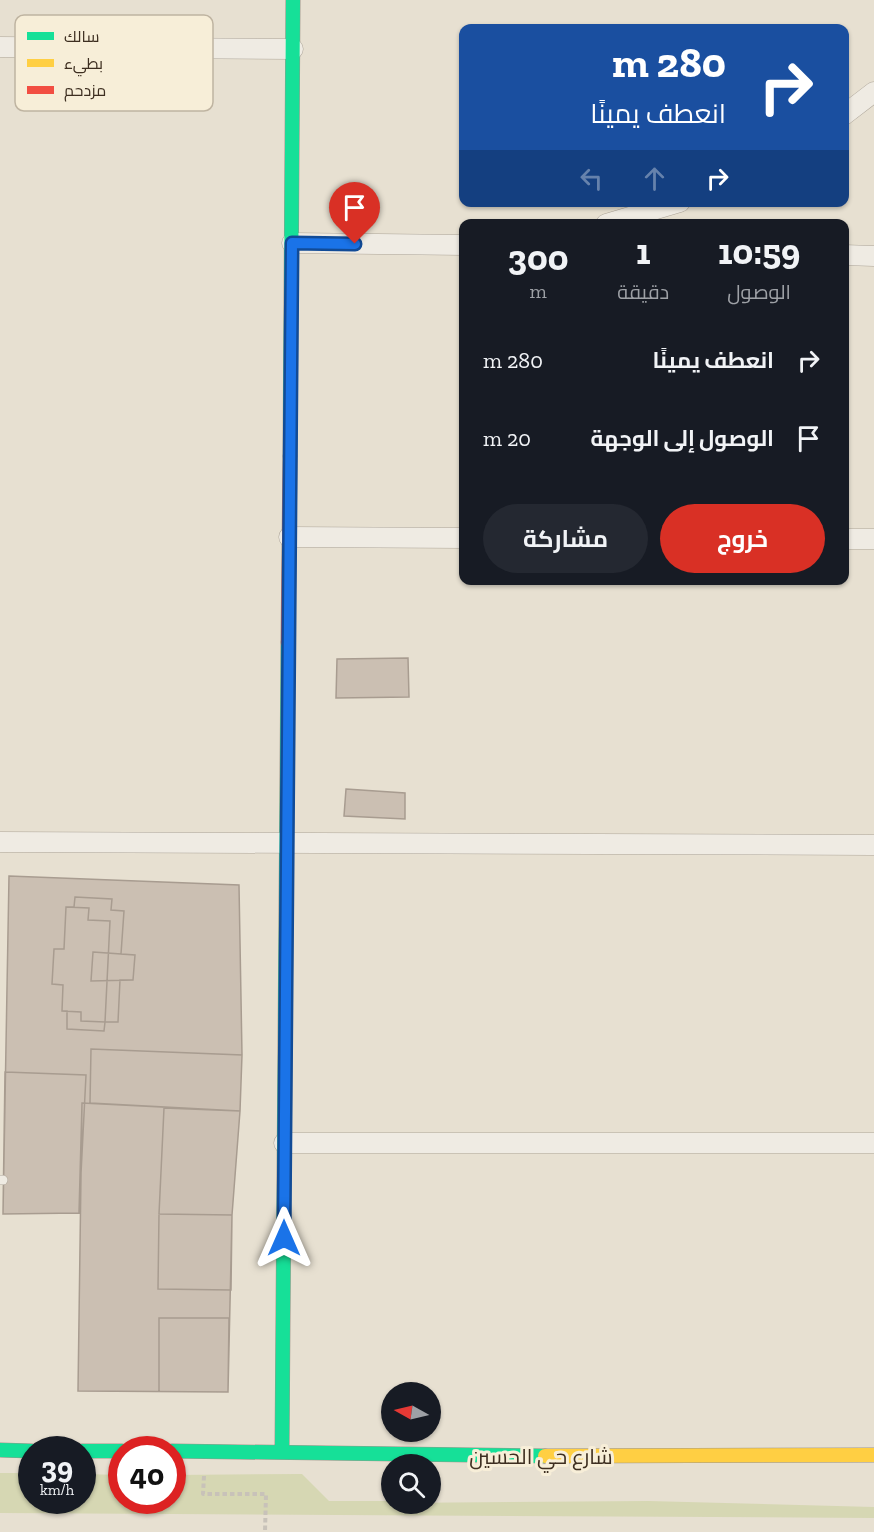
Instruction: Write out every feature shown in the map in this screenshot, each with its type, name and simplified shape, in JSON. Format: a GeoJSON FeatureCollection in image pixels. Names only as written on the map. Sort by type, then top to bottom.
{"type":"FeatureCollection","features":[{"type":"Feature","properties":{"kind":"street"},"geometry":{"type":"LineString","coordinates":[[282,1451],[294,0]]}},
{"type":"Feature","properties":{"kind":"street"},"geometry":{"type":"LineString","coordinates":[[0,47],[15,47]]}},
{"type":"Feature","properties":{"kind":"street"},"geometry":{"type":"LineString","coordinates":[[213,48],[293,49]]}},
{"type":"Feature","properties":{"kind":"street"},"geometry":{"type":"LineString","coordinates":[[849,111],[874,92]]}},
{"type":"Feature","properties":{"kind":"street"},"geometry":{"type":"LineString","coordinates":[[623,219],[663,207]]}},
{"type":"Feature","properties":{"kind":"street"},"geometry":{"type":"LineString","coordinates":[[292,243],[459,245]]}},
{"type":"Feature","properties":{"kind":"street"},"geometry":{"type":"LineString","coordinates":[[849,255],[874,256]]}},
{"type":"Feature","properties":{"kind":"street"},"geometry":{"type":"LineString","coordinates":[[289,537],[459,538]]}},
{"type":"Feature","properties":{"kind":"street"},"geometry":{"type":"LineString","coordinates":[[849,539],[874,539]]}},
{"type":"Feature","properties":{"kind":"street"},"geometry":{"type":"LineString","coordinates":[[0,842],[874,845]]}},
{"type":"Feature","properties":{"kind":"street"},"geometry":{"type":"LineString","coordinates":[[284,1143],[874,1143]]}},
{"type":"Feature","properties":{"kind":"street"},"geometry":{"type":"LineString","coordinates":[[0,1450],[18,1450]]}},
{"type":"Feature","properties":{"kind":"street","name":"شارع حي الحسين"},"geometry":{"type":"LineString","coordinates":[[186,1451],[474,1456],[874,1455]]}},
{"type":"Feature","properties":{"kind":"path"},"geometry":{"type":"LineString","coordinates":[[203,1494],[266,1494],[265,1532]]}},
{"type":"Feature","properties":{"kind":"green space"},"geometry":{"type":"Polygon","coordinates":[[[0,1473],[18,1473],[18,1513],[0,1513],[0,1473]]]}},
{"type":"Feature","properties":{"kind":"green space"},"geometry":{"type":"Polygon","coordinates":[[[96,1474],[108,1475],[108,1514],[96,1514],[96,1474]]]}},
{"type":"Feature","properties":{"kind":"green space"},"geometry":{"type":"Polygon","coordinates":[[[302,1474],[329,1501],[381,1501],[381,1514],[441,1514],[441,1503],[648,1501],[874,1507],[874,1518],[175,1514],[186,1514],[186,1475],[302,1474]]]}},
{"type":"Feature","properties":{"kind":"building"},"geometry":{"type":"Polygon","coordinates":[[[408,658],[409,697],[336,698],[337,659],[408,658]]]}},
{"type":"Feature","properties":{"kind":"building"},"geometry":{"type":"Polygon","coordinates":[[[346,789],[405,793],[405,819],[344,816],[346,789]]]}},
{"type":"Feature","properties":{"kind":"building"},"geometry":{"type":"Polygon","coordinates":[[[9,876],[239,885],[242,1055],[240,1111],[82,1103],[79,1213],[3,1214],[9,876]]]}},
{"type":"Feature","properties":{"kind":"building"},"geometry":{"type":"Polygon","coordinates":[[[75,897],[112,899],[111,910],[124,911],[121,954],[135,955],[133,980],[120,980],[118,1022],[105,1022],[104,1031],[67,1029],[67,1011],[62,1011],[63,985],[52,984],[54,949],[64,949],[66,907],[74,907],[75,897]]]}},
{"type":"Feature","properties":{"kind":"building"},"geometry":{"type":"Polygon","coordinates":[[[66,907],[89,908],[88,920],[110,921],[105,1022],[81,1021],[81,1012],[62,1011],[63,985],[52,984],[54,949],[64,949],[66,907]]]}},
{"type":"Feature","properties":{"kind":"building"},"geometry":{"type":"Polygon","coordinates":[[[93,952],[135,955],[133,980],[91,981],[93,952]]]}},
{"type":"Feature","properties":{"kind":"building"},"geometry":{"type":"Polygon","coordinates":[[[91,1049],[242,1055],[240,1111],[90,1103],[91,1049]]]}},
{"type":"Feature","properties":{"kind":"building"},"geometry":{"type":"Polygon","coordinates":[[[5,1072],[86,1075],[79,1213],[3,1214],[5,1072]]]}},
{"type":"Feature","properties":{"kind":"building"},"geometry":{"type":"Polygon","coordinates":[[[82,1103],[240,1111],[232,1215],[228,1392],[78,1391],[82,1103]]]}},
{"type":"Feature","properties":{"kind":"building"},"geometry":{"type":"Polygon","coordinates":[[[164,1108],[240,1111],[232,1215],[159,1214],[164,1108]]]}},
{"type":"Feature","properties":{"kind":"building"},"geometry":{"type":"Polygon","coordinates":[[[159,1214],[232,1215],[231,1290],[158,1289],[159,1214]]]}},
{"type":"Feature","properties":{"kind":"building"},"geometry":{"type":"Polygon","coordinates":[[[159,1318],[229,1318],[228,1392],[159,1392],[159,1318]]]}},
{"type":"Feature","properties":{"kind":"traffic: fast"},"geometry":{"type":"LineString","coordinates":[[290,456],[293,0]]}},
{"type":"Feature","properties":{"kind":"traffic: fast"},"geometry":{"type":"LineString","coordinates":[[282,1451],[288,642]]}},
{"type":"Feature","properties":{"kind":"traffic: fast"},"geometry":{"type":"LineString","coordinates":[[0,1450],[18,1451]]}},
{"type":"Feature","properties":{"kind":"traffic: fast"},"geometry":{"type":"LineString","coordinates":[[96,1451],[108,1451]]}},
{"type":"Feature","properties":{"kind":"traffic: fast"},"geometry":{"type":"LineString","coordinates":[[186,1451],[545,1456]]}},
{"type":"Feature","properties":{"kind":"traffic: slow"},"geometry":{"type":"LineString","coordinates":[[545,1456],[874,1455]]}},
{"type":"Feature","properties":{"kind":"traffic: jam"},"geometry":{"type":"LineString","coordinates":[[288,642],[290,456]]}},
{"type":"Feature","properties":{"kind":"route"},"geometry":{"type":"LineString","coordinates":[[284,1238],[292,243],[355,244]]}}]}
